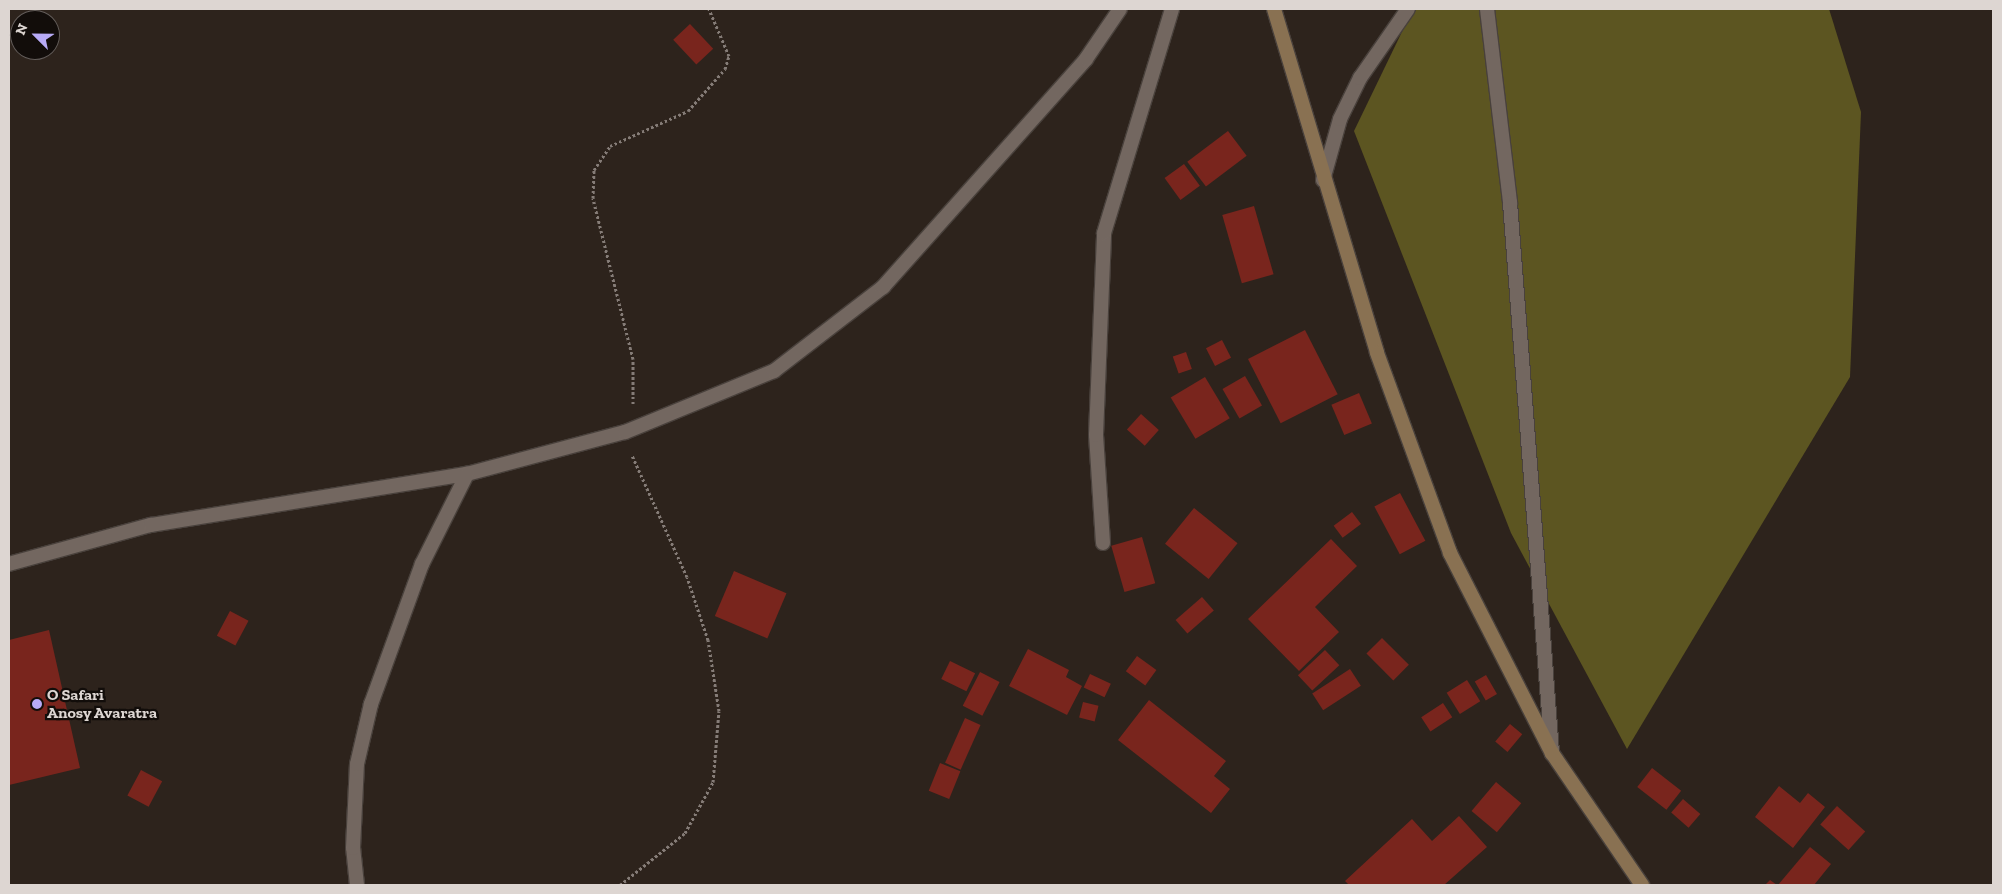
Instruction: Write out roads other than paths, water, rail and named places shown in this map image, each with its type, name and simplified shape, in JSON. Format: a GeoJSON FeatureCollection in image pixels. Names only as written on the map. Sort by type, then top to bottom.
{"type":"FeatureCollection","features":[{"type":"Feature","properties":{"kind":"main road"},"geometry":{"type":"LineString","coordinates":[[1274,9],[1322,180],[1377,353],[1450,553],[1552,753],[1642,885]]}},
{"type":"Feature","properties":{"kind":"street"},"geometry":{"type":"LineString","coordinates":[[9,564],[150,525],[467,474],[625,432],[774,371],[883,287],[1086,59],[1120,9]]}},
{"type":"Feature","properties":{"kind":"street"},"geometry":{"type":"LineString","coordinates":[[1103,543],[1096,435],[1104,233],[1172,9]]}},
{"type":"Feature","properties":{"kind":"street"},"geometry":{"type":"LineString","coordinates":[[1322,180],[1340,119],[1360,78],[1408,9]]}},
{"type":"Feature","properties":{"kind":"street"},"geometry":{"type":"LineString","coordinates":[[1486,9],[1510,203],[1552,753]]}},
{"type":"Feature","properties":{"kind":"street"},"geometry":{"type":"LineString","coordinates":[[356,885],[353,848],[357,764],[371,704],[422,564],[467,474]]}},
{"type":"Feature","properties":{"kind":"place","name":"O Safari Anosy Avaratra"},"geometry":{"type":"Point","coordinates":[37,704]}}]}
